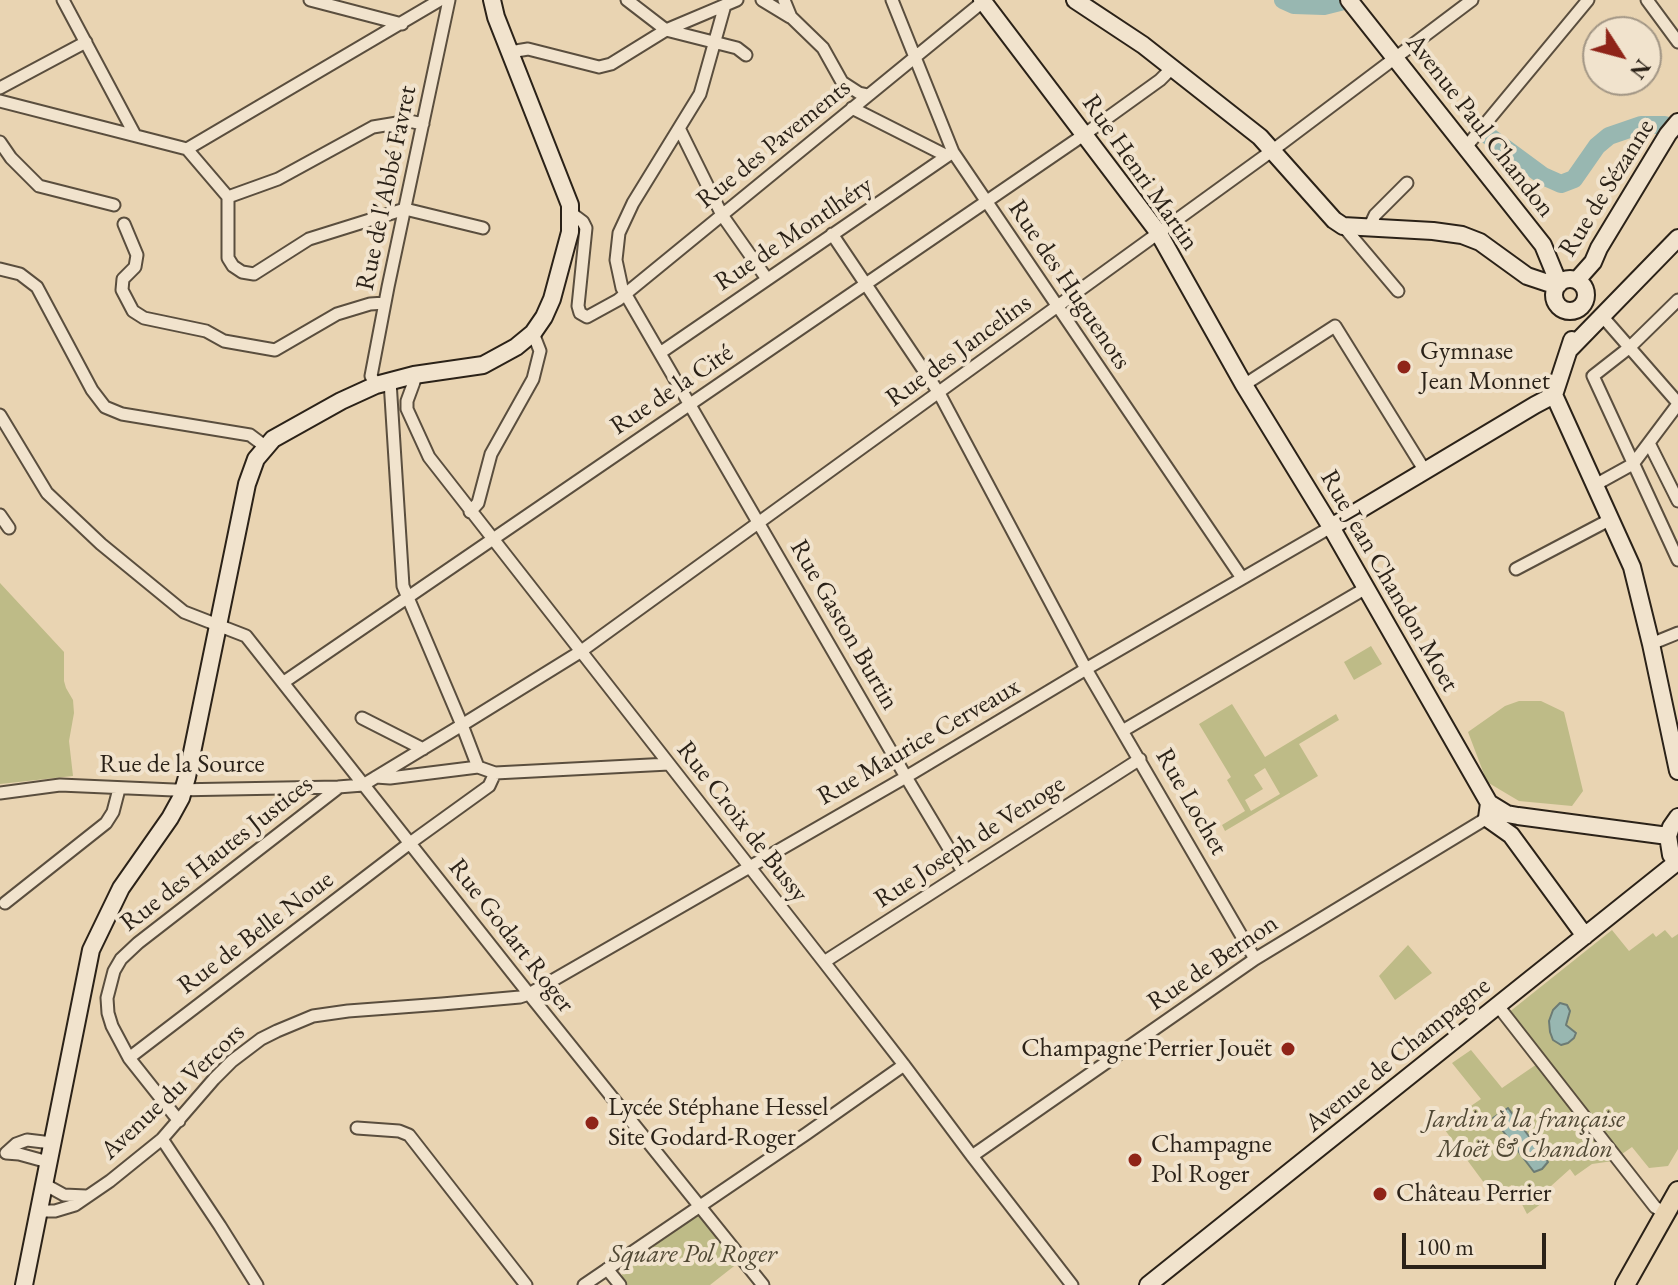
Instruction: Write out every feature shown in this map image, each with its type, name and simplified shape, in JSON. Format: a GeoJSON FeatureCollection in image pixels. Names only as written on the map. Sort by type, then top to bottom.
{"type":"FeatureCollection","features":[{"type":"Feature","properties":{"kind":"main road"},"geometry":{"type":"LineString","coordinates":[[483,0],[496,17]]}},
{"type":"Feature","properties":{"kind":"main road"},"geometry":{"type":"LineString","coordinates":[[24,1285],[91,950],[121,888],[177,808],[184,790],[249,474],[256,459],[273,439],[341,401],[383,383],[483,365],[516,347],[533,333],[552,299],[570,232],[569,203],[492,0]]}},
{"type":"Feature","properties":{"kind":"main road","name":"Rue Henri Martin"},"geometry":{"type":"LineString","coordinates":[[983,0],[1158,232],[1244,385]]}},
{"type":"Feature","properties":{"kind":"main road"},"geometry":{"type":"LineString","coordinates":[[1075,0],[1143,45],[1260,137],[1334,220],[1343,226],[1462,235],[1480,242],[1527,276],[1558,285]]}},
{"type":"Feature","properties":{"kind":"main road","name":"Avenue Paul Chandon"},"geometry":{"type":"LineString","coordinates":[[1349,0],[1543,245],[1558,285]]}},
{"type":"Feature","properties":{"kind":"main road","name":"Rue de Sézanne"},"geometry":{"type":"LineString","coordinates":[[1577,280],[1593,262],[1678,122]]}},
{"type":"Feature","properties":{"kind":"main road"},"geometry":{"type":"LineString","coordinates":[[1569,350],[1678,238]]}},
{"type":"Feature","properties":{"kind":"main road"},"geometry":{"type":"LineString","coordinates":[[1602,316],[1576,308],[1559,307],[1554,299],[1558,285],[1566,279],[1577,280],[1586,291],[1586,298],[1576,308],[1569,322],[1569,350],[1554,395],[1632,567],[1678,771]]}},
{"type":"Feature","properties":{"kind":"main road","name":"Rue Jean Chandon Moet"},"geometry":{"type":"LineString","coordinates":[[1244,385],[1366,588],[1488,811],[1511,835],[1585,936]]}},
{"type":"Feature","properties":{"kind":"main road"},"geometry":{"type":"LineString","coordinates":[[1331,527],[1554,395]]}},
{"type":"Feature","properties":{"kind":"main road"},"geometry":{"type":"LineString","coordinates":[[1488,811],[1668,836]]}},
{"type":"Feature","properties":{"kind":"main road"},"geometry":{"type":"LineString","coordinates":[[1511,835],[1518,816]]}},
{"type":"Feature","properties":{"kind":"main road"},"geometry":{"type":"LineString","coordinates":[[1678,817],[1668,836],[1671,855],[1678,863]]}},
{"type":"Feature","properties":{"kind":"main road","name":"Avenue de Champagne"},"geometry":{"type":"LineString","coordinates":[[1148,1285],[1678,863]]}},
{"type":"Feature","properties":{"kind":"main road"},"geometry":{"type":"LineString","coordinates":[[1625,1285],[1678,1191]]}},
{"type":"Feature","properties":{"kind":"street"},"geometry":{"type":"LineString","coordinates":[[310,0],[402,24]]}},
{"type":"Feature","properties":{"kind":"street"},"geometry":{"type":"LineString","coordinates":[[187,149],[440,0]]}},
{"type":"Feature","properties":{"kind":"street","name":"Rue de l'Abbé Favret"},"geometry":{"type":"LineString","coordinates":[[449,0],[371,376],[383,383],[403,586],[478,767]]}},
{"type":"Feature","properties":{"kind":"street"},"geometry":{"type":"LineString","coordinates":[[627,0],[666,30],[737,48],[746,55]]}},
{"type":"Feature","properties":{"kind":"street"},"geometry":{"type":"LineString","coordinates":[[510,52],[528,49],[599,67],[611,64],[666,30],[737,0]]}},
{"type":"Feature","properties":{"kind":"street"},"geometry":{"type":"LineString","coordinates":[[762,0],[791,17],[823,48],[842,82],[868,95]]}},
{"type":"Feature","properties":{"kind":"street"},"geometry":{"type":"LineString","coordinates":[[784,0],[791,17]]}},
{"type":"Feature","properties":{"kind":"street","name":"Rue des Huguenots"},"geometry":{"type":"LineString","coordinates":[[892,0],[950,154],[987,201],[1242,578]]}},
{"type":"Feature","properties":{"kind":"street","name":"Rue des Pavements"},"geometry":{"type":"LineString","coordinates":[[571,213],[586,228],[578,306],[580,313],[587,317],[618,300],[983,0]]}},
{"type":"Feature","properties":{"kind":"street","name":"Rue des Jancelins"},"geometry":{"type":"LineString","coordinates":[[363,785],[580,652],[1273,150],[1472,0]]}},
{"type":"Feature","properties":{"kind":"street"},"geometry":{"type":"LineString","coordinates":[[1466,147],[1588,0]]}},
{"type":"Feature","properties":{"kind":"street"},"geometry":{"type":"LineString","coordinates":[[1647,0],[1678,42]]}},
{"type":"Feature","properties":{"kind":"street"},"geometry":{"type":"LineString","coordinates":[[66,1],[135,135]]}},
{"type":"Feature","properties":{"kind":"street","name":"Rue Gaston Burtin"},"geometry":{"type":"LineString","coordinates":[[725,5],[700,94],[633,203],[619,233],[616,260],[625,293],[963,872]]}},
{"type":"Feature","properties":{"kind":"street"},"geometry":{"type":"LineString","coordinates":[[0,88],[86,42]]}},
{"type":"Feature","properties":{"kind":"street","name":"Rue de la Cité"},"geometry":{"type":"LineString","coordinates":[[284,682],[1085,134],[1172,68]]}},
{"type":"Feature","properties":{"kind":"street"},"geometry":{"type":"LineString","coordinates":[[0,101],[187,149],[228,197],[228,258],[242,272],[254,274],[309,239],[405,209],[483,228]]}},
{"type":"Feature","properties":{"kind":"street"},"geometry":{"type":"LineString","coordinates":[[852,108],[950,154]]}},
{"type":"Feature","properties":{"kind":"street"},"geometry":{"type":"LineString","coordinates":[[228,197],[278,179],[373,127],[409,121],[423,124]]}},
{"type":"Feature","properties":{"kind":"street"},"geometry":{"type":"LineString","coordinates":[[679,128],[722,215],[767,279]]}},
{"type":"Feature","properties":{"kind":"street"},"geometry":{"type":"LineString","coordinates":[[0,142],[6,157],[39,186],[114,205]]}},
{"type":"Feature","properties":{"kind":"street","name":"Rue de Montlhéry"},"geometry":{"type":"LineString","coordinates":[[660,353],[950,154]]}},
{"type":"Feature","properties":{"kind":"street"},"geometry":{"type":"LineString","coordinates":[[1369,228],[1375,215],[1407,183]]}},
{"type":"Feature","properties":{"kind":"street"},"geometry":{"type":"LineString","coordinates":[[124,224],[137,255],[135,267],[123,279],[122,290],[133,311],[144,318],[206,331],[224,341],[275,350],[337,314],[385,303]]}},
{"type":"Feature","properties":{"kind":"street"},"geometry":{"type":"LineString","coordinates":[[1343,226],[1398,291]]}},
{"type":"Feature","properties":{"kind":"street","name":"Rue Lochet"},"geometry":{"type":"LineString","coordinates":[[832,234],[939,393],[1086,669],[1255,959]]}},
{"type":"Feature","properties":{"kind":"street"},"geometry":{"type":"LineString","coordinates":[[0,269],[20,274],[37,287],[92,390],[105,407],[122,414],[250,435],[266,447]]}},
{"type":"Feature","properties":{"kind":"street"},"geometry":{"type":"LineString","coordinates":[[1677,303],[1593,376],[1678,560]]}},
{"type":"Feature","properties":{"kind":"street"},"geometry":{"type":"LineString","coordinates":[[1595,485],[1633,464],[1678,404],[1602,316]]}},
{"type":"Feature","properties":{"kind":"street"},"geometry":{"type":"LineString","coordinates":[[1244,385],[1335,326],[1425,471]]}},
{"type":"Feature","properties":{"kind":"street"},"geometry":{"type":"LineString","coordinates":[[470,512],[478,503],[491,454],[533,379],[540,351],[533,333]]}},
{"type":"Feature","properties":{"kind":"street","name":"Rue Croix de Bussy"},"geometry":{"type":"LineString","coordinates":[[414,375],[407,401],[410,419],[429,457],[1072,1285]]}},
{"type":"Feature","properties":{"kind":"street","name":"Rue Godart Roger"},"geometry":{"type":"LineString","coordinates":[[1,417],[47,493],[101,544],[184,612],[246,636],[763,1285]]}},
{"type":"Feature","properties":{"kind":"street"},"geometry":{"type":"LineString","coordinates":[[1649,443],[1678,501]]}},
{"type":"Feature","properties":{"kind":"street"},"geometry":{"type":"LineString","coordinates":[[0,515],[9,528]]}},
{"type":"Feature","properties":{"kind":"street"},"geometry":{"type":"LineString","coordinates":[[1516,569],[1611,519]]}},
{"type":"Feature","properties":{"kind":"street","name":"Rue Maurice Cerveaux"},"geometry":{"type":"LineString","coordinates":[[529,994],[1331,527]]}},
{"type":"Feature","properties":{"kind":"street"},"geometry":{"type":"LineString","coordinates":[[1124,730],[1366,588]]}},
{"type":"Feature","properties":{"kind":"street"},"geometry":{"type":"LineString","coordinates":[[1651,644],[1678,633]]}},
{"type":"Feature","properties":{"kind":"street"},"geometry":{"type":"LineString","coordinates":[[362,718],[423,749]]}},
{"type":"Feature","properties":{"kind":"street","name":"Rue Joseph de Venoge"},"geometry":{"type":"LineString","coordinates":[[824,962],[1140,759]]}},
{"type":"Feature","properties":{"kind":"street"},"geometry":{"type":"LineString","coordinates":[[376,777],[478,767],[495,773],[669,764]]}},
{"type":"Feature","properties":{"kind":"street","name":"Rue de Belle Noue"},"geometry":{"type":"LineString","coordinates":[[129,1058],[489,786],[495,773]]}},
{"type":"Feature","properties":{"kind":"street","name":"Rue de la Source"},"geometry":{"type":"LineString","coordinates":[[0,793],[46,786],[184,790],[363,785]]}},
{"type":"Feature","properties":{"kind":"street","name":"Rue des Hautes Justices"},"geometry":{"type":"LineString","coordinates":[[179,1121],[129,1058],[112,1026],[107,1006],[110,979],[121,959],[138,943],[338,787]]}},
{"type":"Feature","properties":{"kind":"street"},"geometry":{"type":"LineString","coordinates":[[5,903],[106,823],[113,812],[119,789]]}},
{"type":"Feature","properties":{"kind":"street","name":"Rue de Bernon"},"geometry":{"type":"LineString","coordinates":[[972,1156],[1255,959],[1488,811]]}},
{"type":"Feature","properties":{"kind":"street","name":"Avenue du Vercors"},"geometry":{"type":"LineString","coordinates":[[38,1211],[75,1205],[122,1173],[162,1139],[239,1055],[261,1039],[302,1020],[348,1011],[529,994]]}},
{"type":"Feature","properties":{"kind":"street"},"geometry":{"type":"LineString","coordinates":[[1498,1006],[1655,1207],[1665,1213]]}},
{"type":"Feature","properties":{"kind":"street"},"geometry":{"type":"LineString","coordinates":[[584,1285],[904,1065]]}},
{"type":"Feature","properties":{"kind":"street"},"geometry":{"type":"LineString","coordinates":[[357,1128],[399,1131],[409,1135],[526,1285]]}},
{"type":"Feature","properties":{"kind":"street"},"geometry":{"type":"LineString","coordinates":[[162,1139],[257,1285]]}},
{"type":"Feature","properties":{"kind":"street"},"geometry":{"type":"LineString","coordinates":[[3,1155],[22,1141],[52,1143]]}},
{"type":"Feature","properties":{"kind":"street"},"geometry":{"type":"LineString","coordinates":[[3,1155],[19,1154],[48,1162]]}},
{"type":"Feature","properties":{"kind":"street"},"geometry":{"type":"LineString","coordinates":[[44,1184],[64,1195],[87,1196]]}},
{"type":"Feature","properties":{"kind":"street"},"geometry":{"type":"LineString","coordinates":[[607,1269],[620,1285]]}},
{"type":"Feature","properties":{"kind":"green space"},"geometry":{"type":"Polygon","coordinates":[[[0,583],[64,652],[64,681],[73,700],[74,713],[69,741],[73,776],[0,784],[0,583]]]}},
{"type":"Feature","properties":{"kind":"green space"},"geometry":{"type":"Polygon","coordinates":[[[1371,646],[1382,664],[1354,680],[1344,662],[1371,646]]]}},
{"type":"Feature","properties":{"kind":"green space"},"geometry":{"type":"Polygon","coordinates":[[[1519,701],[1541,701],[1564,712],[1583,791],[1572,806],[1519,801],[1487,782],[1468,732],[1505,706],[1519,701]]]}},
{"type":"Feature","properties":{"kind":"green space"},"geometry":{"type":"Polygon","coordinates":[[[1232,704],[1265,757],[1336,714],[1339,720],[1299,744],[1318,776],[1225,831],[1222,825],[1245,811],[1227,780],[1231,777],[1199,724],[1232,704]],[[1265,768],[1254,775],[1263,789],[1245,800],[1251,811],[1280,794],[1265,768]]]}},
{"type":"Feature","properties":{"kind":"green space"},"geometry":{"type":"Polygon","coordinates":[[[1612,930],[1629,951],[1653,933],[1656,937],[1665,930],[1672,938],[1678,934],[1678,1149],[1668,1166],[1649,1168],[1632,1147],[1622,1154],[1508,1013],[1612,930]]]}},
{"type":"Feature","properties":{"kind":"green space"},"geometry":{"type":"Polygon","coordinates":[[[1408,945],[1432,973],[1395,1000],[1379,976],[1408,945]]]}},
{"type":"Feature","properties":{"kind":"green space","name":"Jardin à la française Moët & Chandon"},"geometry":{"type":"Polygon","coordinates":[[[1471,1050],[1502,1088],[1537,1064],[1613,1161],[1592,1164],[1575,1176],[1570,1169],[1541,1195],[1545,1201],[1527,1214],[1512,1185],[1493,1195],[1442,1126],[1481,1099],[1452,1063],[1471,1050]]]}},
{"type":"Feature","properties":{"kind":"green space","name":"Square Pol Roger"},"geometry":{"type":"Polygon","coordinates":[[[699,1215],[738,1263],[710,1285],[628,1285],[622,1277],[623,1267],[699,1215]]]}},
{"type":"Feature","properties":{"kind":"water"},"geometry":{"type":"Polygon","coordinates":[[[1560,1003],[1567,1005],[1570,1011],[1566,1025],[1576,1033],[1568,1043],[1561,1045],[1553,1040],[1549,1021],[1560,1003]]]}},
{"type":"Feature","properties":{"kind":"water"},"geometry":{"type":"Polygon","coordinates":[[[1508,1108],[1548,1162],[1542,1169],[1534,1172],[1493,1118],[1508,1108]]]}},
{"type":"Feature","properties":{"kind":"waterway"},"geometry":{"type":"LineString","coordinates":[[1283,0],[1294,5],[1324,6],[1344,1]]}},
{"type":"Feature","properties":{"kind":"waterway"},"geometry":{"type":"LineString","coordinates":[[1486,134],[1543,176],[1561,184],[1574,179],[1597,146],[1609,136],[1641,125],[1665,125]]}},
{"type":"Feature","properties":{"kind":"place","name":"Gymnase Jean Monnet"},"geometry":{"type":"Point","coordinates":[1404,367]}},
{"type":"Feature","properties":{"kind":"place","name":"Champagne Perrier Jouët"},"geometry":{"type":"Point","coordinates":[1288,1049]}},
{"type":"Feature","properties":{"kind":"place","name":"Lycée Stéphane Hessel Site Godard-Roger"},"geometry":{"type":"Point","coordinates":[592,1123]}},
{"type":"Feature","properties":{"kind":"place","name":"Champagne Pol Roger"},"geometry":{"type":"Point","coordinates":[1135,1160]}},
{"type":"Feature","properties":{"kind":"place","name":"Château Perrier"},"geometry":{"type":"Point","coordinates":[1380,1194]}}]}
